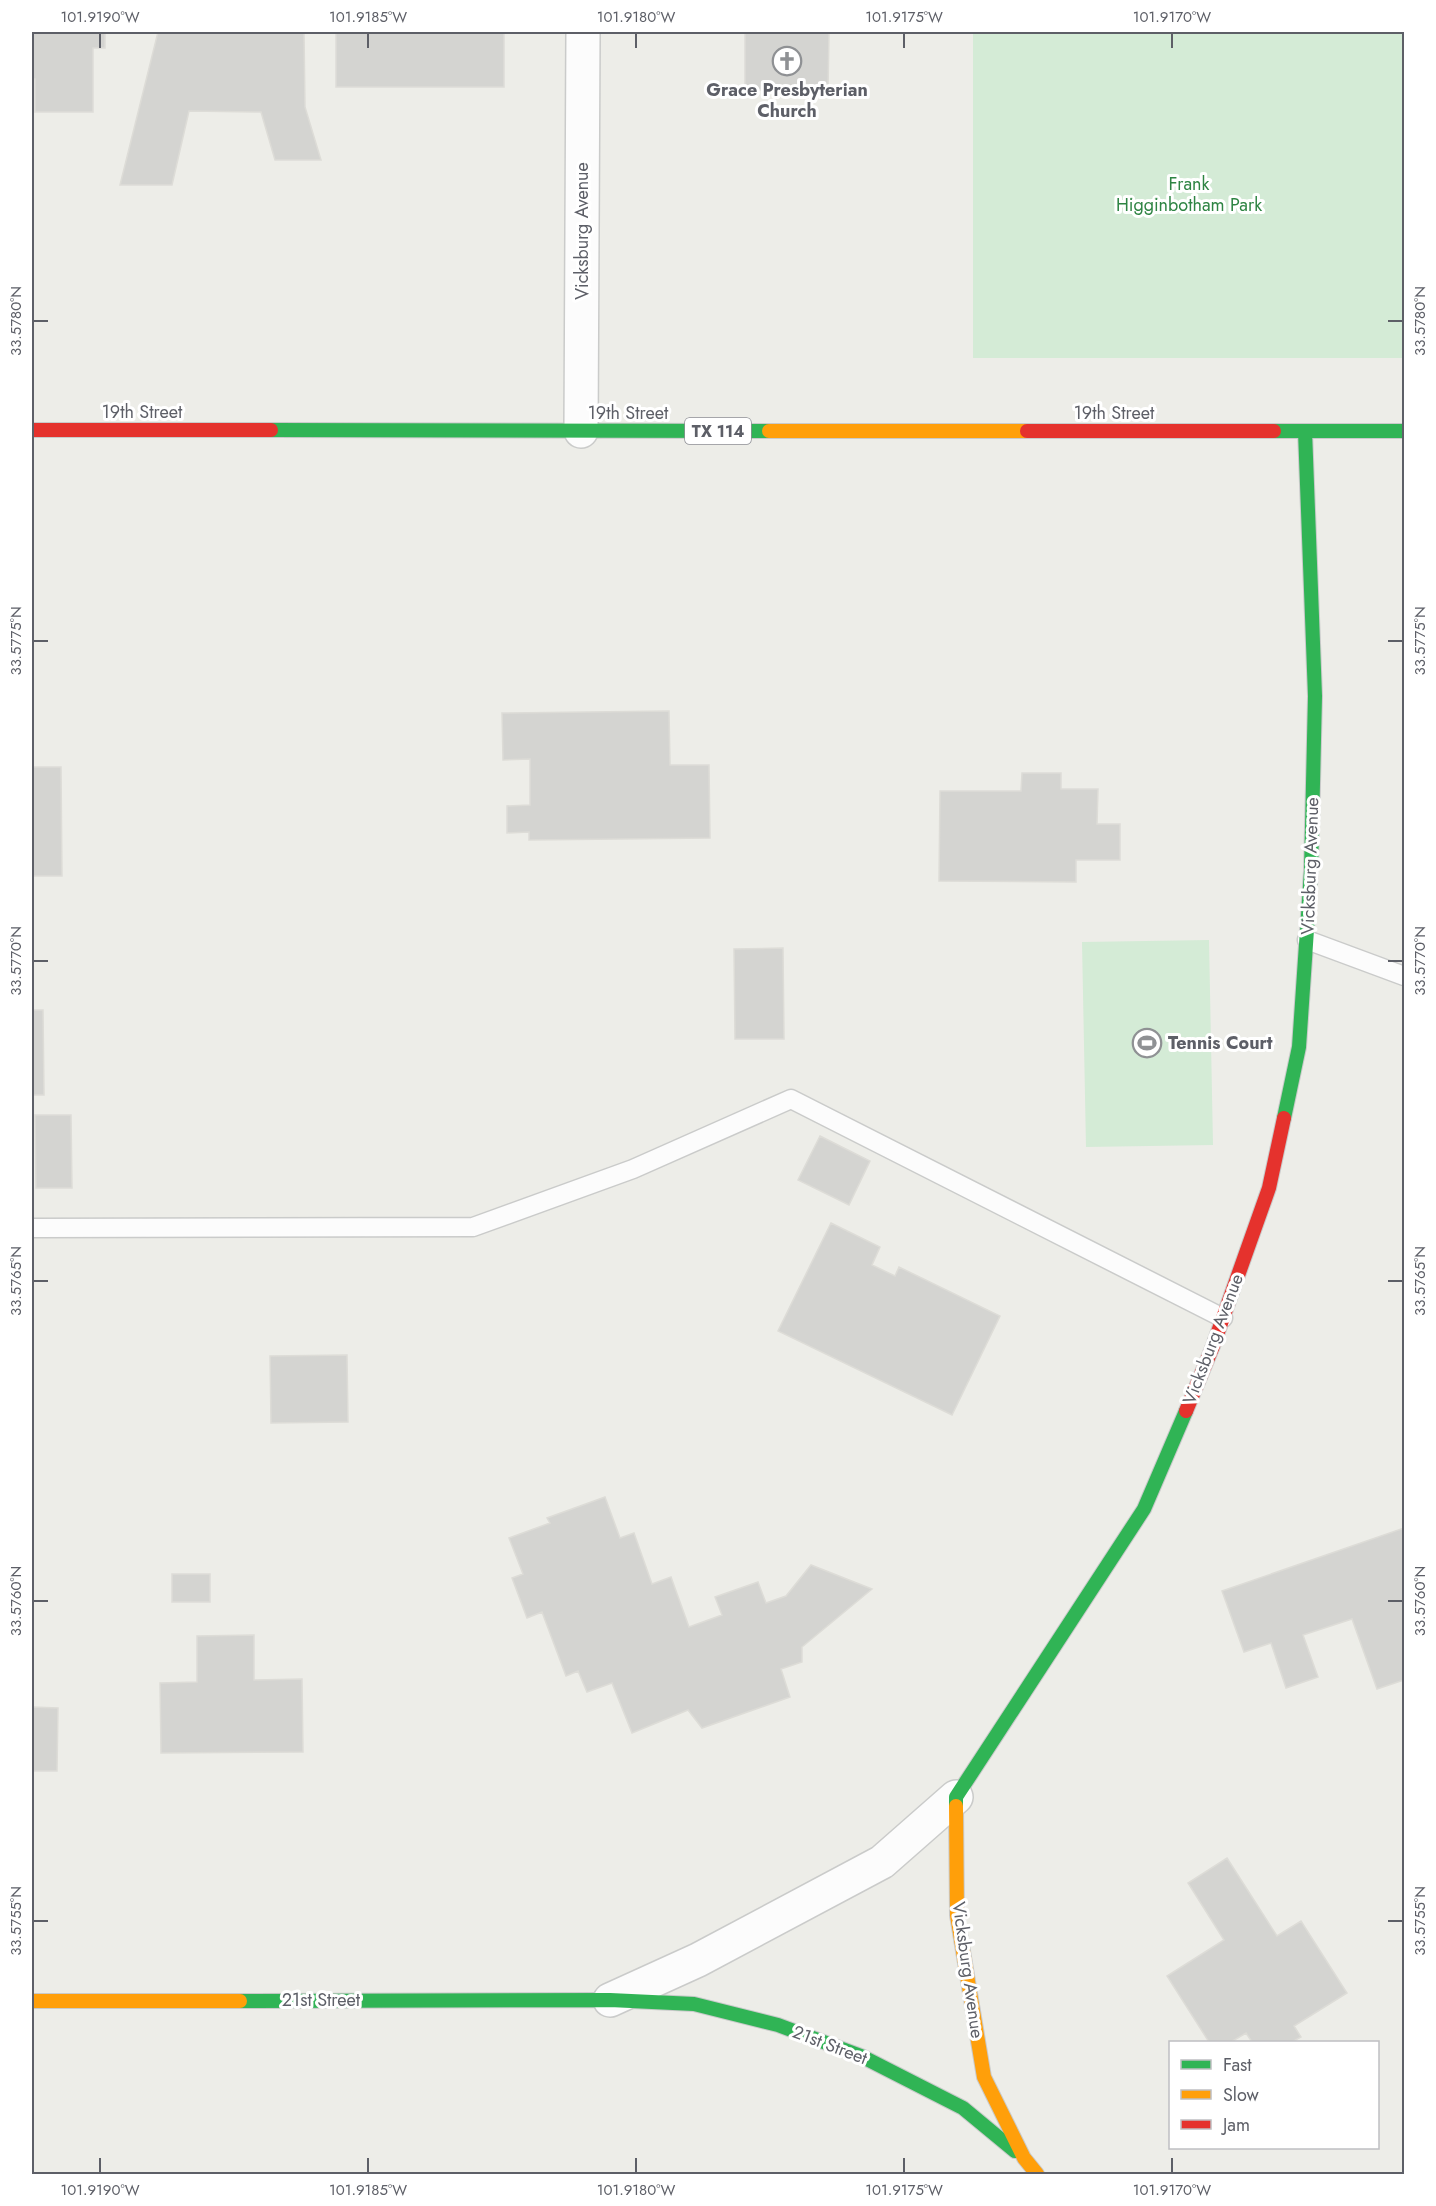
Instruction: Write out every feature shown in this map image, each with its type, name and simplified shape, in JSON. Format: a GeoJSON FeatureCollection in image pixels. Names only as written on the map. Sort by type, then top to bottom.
{"type":"FeatureCollection","features":[{"type":"Feature","properties":{"kind":"street","name":"Vicksburg Avenue"},"geometry":{"type":"LineString","coordinates":[[581,431],[583,32]]}},
{"type":"Feature","properties":{"kind":"street","name":"19th Street"},"geometry":{"type":"LineString","coordinates":[[32,430],[1404,431]]}},
{"type":"Feature","properties":{"kind":"street","name":"Vicksburg Avenue"},"geometry":{"type":"LineString","coordinates":[[1037,2175],[1024,2158],[984,2077],[957,1915],[956,1797],[1144,1509],[1223,1318],[1269,1188],[1299,1047],[1311,871],[1315,696],[1305,431]]}},
{"type":"Feature","properties":{"kind":"street","name":"21st Street"},"geometry":{"type":"LineString","coordinates":[[610,2000],[698,1960],[882,1862],[956,1797]]}},
{"type":"Feature","properties":{"kind":"street","name":"21st Street"},"geometry":{"type":"LineString","coordinates":[[32,2001],[610,2000],[694,2004],[778,2025],[861,2056],[963,2108],[1024,2158]]}},
{"type":"Feature","properties":{"kind":"lane"},"geometry":{"type":"LineString","coordinates":[[1307,940],[1404,976]]}},
{"type":"Feature","properties":{"kind":"lane"},"geometry":{"type":"LineString","coordinates":[[32,1228],[473,1227],[633,1169],[791,1099],[1223,1318]]}},
{"type":"Feature","properties":{"kind":"green space","name":"Frank Higginbotham Park"},"geometry":{"type":"Polygon","coordinates":[[[973,32],[1404,32],[1404,358],[973,358],[973,32]]]}},
{"type":"Feature","properties":{"kind":"green space","name":"Tennis Court"},"geometry":{"type":"Polygon","coordinates":[[[1209,940],[1213,1145],[1086,1147],[1082,942],[1209,940]]]}},
{"type":"Feature","properties":{"kind":"building"},"geometry":{"type":"Polygon","coordinates":[[[32,32],[105,32],[105,48],[93,48],[93,112],[35,112],[32,32]]]}},
{"type":"Feature","properties":{"kind":"building"},"geometry":{"type":"Polygon","coordinates":[[[158,32],[304,32],[305,107],[321,160],[275,160],[261,112],[189,111],[172,185],[120,185],[158,32]]]}},
{"type":"Feature","properties":{"kind":"building"},"geometry":{"type":"Polygon","coordinates":[[[336,32],[504,32],[504,87],[336,87],[336,32]]]}},
{"type":"Feature","properties":{"kind":"building","name":"Grace Presbyterian Church"},"geometry":{"type":"Polygon","coordinates":[[[745,32],[829,32],[828,90],[745,90],[745,32]]]}},
{"type":"Feature","properties":{"kind":"building"},"geometry":{"type":"Polygon","coordinates":[[[669,711],[670,765],[709,765],[710,838],[529,840],[529,832],[507,833],[507,806],[530,805],[530,759],[503,760],[502,713],[669,711]]]}},
{"type":"Feature","properties":{"kind":"building"},"geometry":{"type":"Polygon","coordinates":[[[32,767],[61,767],[62,876],[32,876],[32,767]]]}},
{"type":"Feature","properties":{"kind":"building"},"geometry":{"type":"Polygon","coordinates":[[[1022,773],[1061,773],[1061,789],[1098,789],[1097,824],[1120,824],[1120,860],[1076,860],[1076,882],[939,881],[940,791],[1021,791],[1022,773]]]}},
{"type":"Feature","properties":{"kind":"building"},"geometry":{"type":"Polygon","coordinates":[[[783,948],[784,1039],[735,1039],[734,949],[783,948]]]}},
{"type":"Feature","properties":{"kind":"building"},"geometry":{"type":"Polygon","coordinates":[[[32,1010],[43,1010],[44,1095],[32,1095],[32,1010]]]}},
{"type":"Feature","properties":{"kind":"building"},"geometry":{"type":"Polygon","coordinates":[[[35,1115],[71,1115],[72,1188],[36,1188],[35,1115]]]}},
{"type":"Feature","properties":{"kind":"building"},"geometry":{"type":"Polygon","coordinates":[[[820,1136],[870,1161],[849,1205],[798,1180],[820,1136]]]}},
{"type":"Feature","properties":{"kind":"building"},"geometry":{"type":"Polygon","coordinates":[[[831,1223],[880,1247],[872,1265],[895,1276],[899,1267],[1000,1316],[952,1415],[778,1331],[831,1223]]]}},
{"type":"Feature","properties":{"kind":"building"},"geometry":{"type":"Polygon","coordinates":[[[347,1355],[348,1422],[271,1423],[270,1356],[347,1355]]]}},
{"type":"Feature","properties":{"kind":"building"},"geometry":{"type":"Polygon","coordinates":[[[605,1497],[620,1538],[634,1533],[652,1584],[671,1577],[689,1627],[722,1615],[715,1597],[758,1582],[766,1603],[786,1596],[811,1565],[872,1589],[802,1647],[802,1662],[781,1669],[790,1697],[702,1728],[688,1710],[632,1733],[612,1683],[587,1692],[578,1671],[566,1676],[542,1612],[527,1618],[512,1578],[523,1574],[509,1538],[550,1523],[547,1518],[605,1497]]]}},
{"type":"Feature","properties":{"kind":"building"},"geometry":{"type":"Polygon","coordinates":[[[1404,1528],[1404,1680],[1377,1689],[1352,1619],[1303,1635],[1318,1677],[1286,1688],[1271,1643],[1244,1652],[1222,1591],[1404,1528]]]}},
{"type":"Feature","properties":{"kind":"building"},"geometry":{"type":"Polygon","coordinates":[[[172,1574],[210,1574],[210,1602],[172,1602],[172,1574]]]}},
{"type":"Feature","properties":{"kind":"building"},"geometry":{"type":"Polygon","coordinates":[[[254,1635],[254,1680],[302,1679],[303,1752],[161,1753],[160,1683],[197,1682],[197,1636],[254,1635]]]}},
{"type":"Feature","properties":{"kind":"building"},"geometry":{"type":"Polygon","coordinates":[[[32,1707],[58,1708],[57,1771],[32,1771],[32,1707]]]}},
{"type":"Feature","properties":{"kind":"building"},"geometry":{"type":"Polygon","coordinates":[[[1227,1858],[1277,1936],[1301,1921],[1347,1993],[1294,2026],[1301,2037],[1294,2041],[1251,2041],[1246,2033],[1233,2041],[1208,2041],[1167,1976],[1224,1940],[1188,1883],[1227,1858]]]}},
{"type":"Feature","properties":{"kind":"traffic: fast"},"geometry":{"type":"LineString","coordinates":[[271,430],[769,431]]}},
{"type":"Feature","properties":{"kind":"traffic: fast"},"geometry":{"type":"LineString","coordinates":[[1274,431],[1404,431]]}},
{"type":"Feature","properties":{"kind":"traffic: fast"},"geometry":{"type":"LineString","coordinates":[[1284,1118],[1299,1047],[1311,871],[1315,696],[1305,431]]}},
{"type":"Feature","properties":{"kind":"traffic: fast"},"geometry":{"type":"LineString","coordinates":[[956,1806],[956,1797],[1144,1509],[1186,1411]]}},
{"type":"Feature","properties":{"kind":"traffic: fast"},"geometry":{"type":"LineString","coordinates":[[240,2001],[610,2000],[694,2004],[778,2025],[861,2056],[963,2108],[1015,2151]]}},
{"type":"Feature","properties":{"kind":"traffic: slow"},"geometry":{"type":"LineString","coordinates":[[769,431],[1027,431]]}},
{"type":"Feature","properties":{"kind":"traffic: slow"},"geometry":{"type":"LineString","coordinates":[[956,1806],[957,1915],[984,2077],[1024,2158],[1037,2174]]}},
{"type":"Feature","properties":{"kind":"traffic: slow"},"geometry":{"type":"LineString","coordinates":[[32,2001],[240,2001]]}},
{"type":"Feature","properties":{"kind":"traffic: jam"},"geometry":{"type":"LineString","coordinates":[[32,430],[271,430]]}},
{"type":"Feature","properties":{"kind":"traffic: jam"},"geometry":{"type":"LineString","coordinates":[[1027,431],[1274,431]]}},
{"type":"Feature","properties":{"kind":"traffic: jam"},"geometry":{"type":"LineString","coordinates":[[1186,1411],[1213,1346],[1269,1188],[1284,1118]]}},
{"type":"Feature","properties":{"kind":"place","name":"Grace Presbyterian Church"},"geometry":{"type":"Point","coordinates":[787,61]}},
{"type":"Feature","properties":{"kind":"place","name":"Tennis Court"},"geometry":{"type":"Point","coordinates":[1147,1043]}}]}
